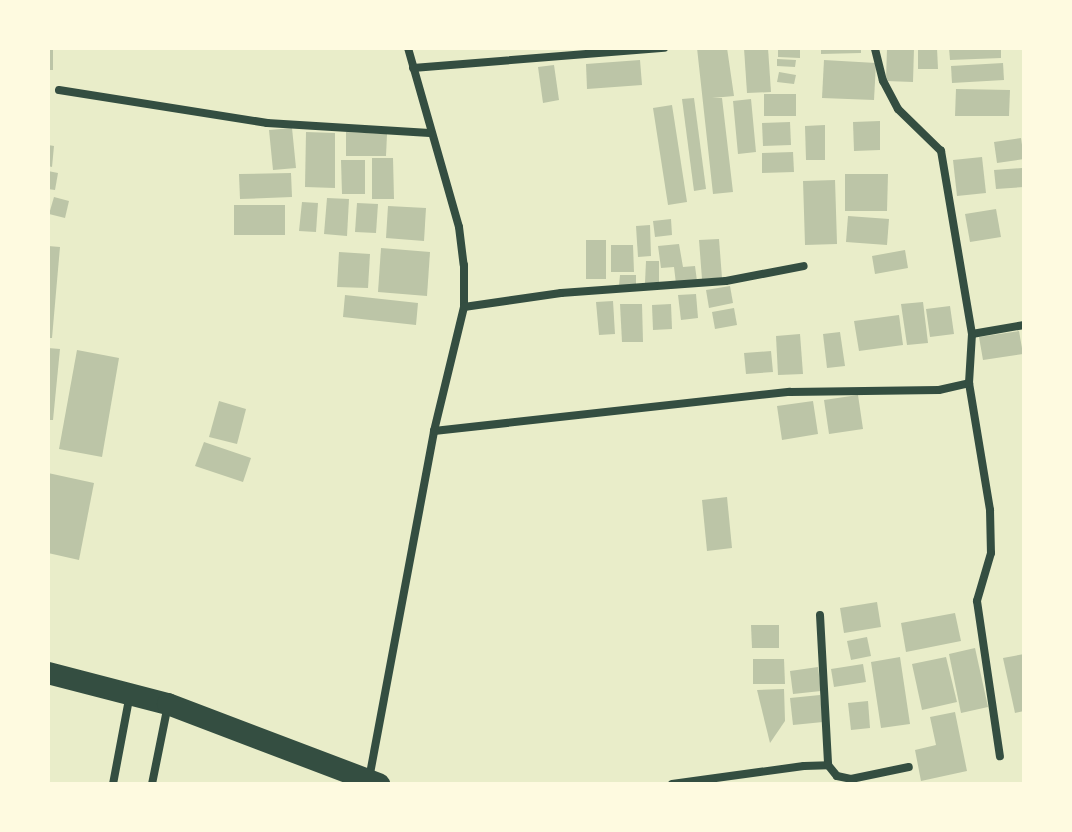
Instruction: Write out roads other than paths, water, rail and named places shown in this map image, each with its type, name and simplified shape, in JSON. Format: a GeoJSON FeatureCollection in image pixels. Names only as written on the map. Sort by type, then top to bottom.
{"type":"FeatureCollection","features":[{"type":"Feature","properties":{"kind":"highway"},"geometry":{"type":"LineString","coordinates":[[48,673],[168,704],[374,782]]}},
{"type":"Feature","properties":{"kind":"street"},"geometry":{"type":"LineString","coordinates":[[374,782],[434,431],[464,307],[459,227],[408,48]]}},
{"type":"Feature","properties":{"kind":"street"},"geometry":{"type":"LineString","coordinates":[[413,68],[664,48]]}},
{"type":"Feature","properties":{"kind":"street"},"geometry":{"type":"LineString","coordinates":[[875,48],[883,81],[898,109],[941,151],[972,334],[969,383],[990,510],[991,553],[977,601],[1000,756]]}},
{"type":"Feature","properties":{"kind":"street"},"geometry":{"type":"LineString","coordinates":[[59,90],[267,123],[430,133]]}},
{"type":"Feature","properties":{"kind":"street"},"geometry":{"type":"LineString","coordinates":[[464,307],[561,293],[726,281],[804,266]]}},
{"type":"Feature","properties":{"kind":"street"},"geometry":{"type":"LineString","coordinates":[[972,334],[1024,325]]}},
{"type":"Feature","properties":{"kind":"street"},"geometry":{"type":"LineString","coordinates":[[434,431],[790,392],[939,390],[969,383]]}},
{"type":"Feature","properties":{"kind":"street"},"geometry":{"type":"LineString","coordinates":[[820,615],[828,765],[837,776],[851,779],[909,767]]}},
{"type":"Feature","properties":{"kind":"street"},"geometry":{"type":"LineString","coordinates":[[113,784],[130,694]]}},
{"type":"Feature","properties":{"kind":"street"},"geometry":{"type":"LineString","coordinates":[[152,784],[168,704]]}},
{"type":"Feature","properties":{"kind":"street"},"geometry":{"type":"LineString","coordinates":[[672,784],[828,765]]}}]}
